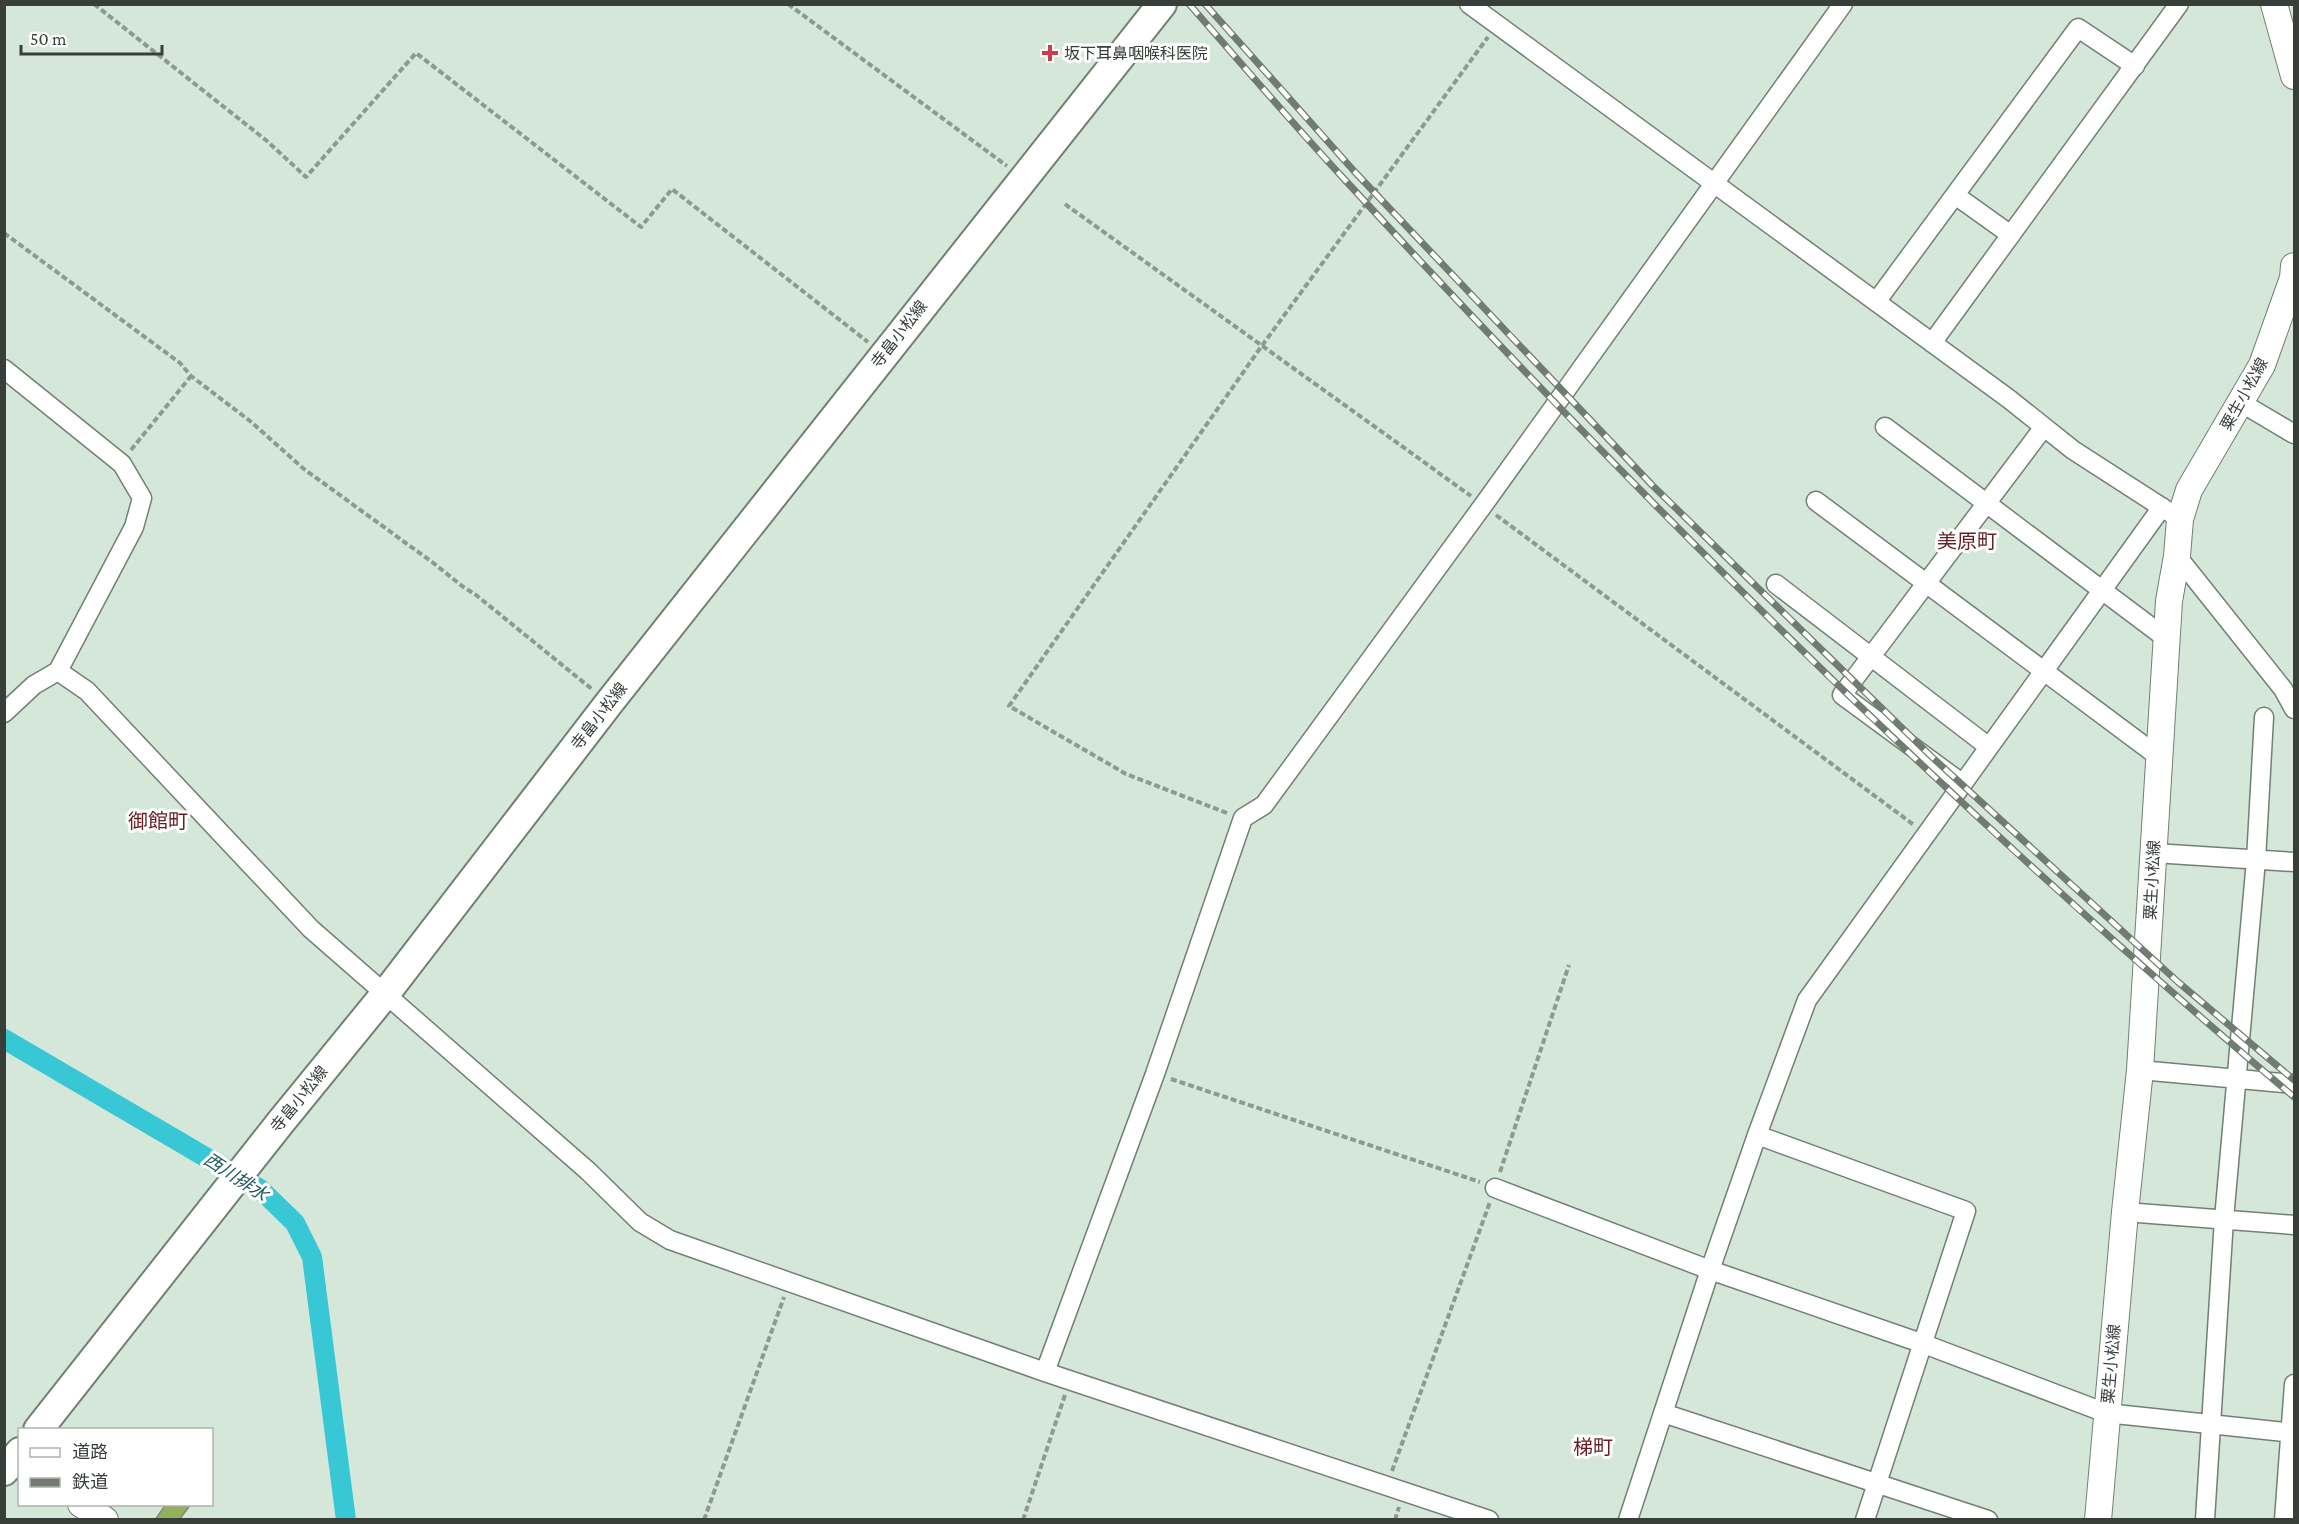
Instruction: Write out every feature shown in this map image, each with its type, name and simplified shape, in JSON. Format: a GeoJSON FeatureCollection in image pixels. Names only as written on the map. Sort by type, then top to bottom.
{"type":"FeatureCollection","features":[{"type":"Feature","properties":{"kind":"main road","name":"寺畠小松線"},"geometry":{"type":"LineString","coordinates":[[40,1428],[280,1123],[386,993],[609,703],[1162,4]]}},
{"type":"Feature","properties":{"kind":"main road"},"geometry":{"type":"LineString","coordinates":[[2274,4],[2295,76]]}},
{"type":"Feature","properties":{"kind":"main road","name":"粟生小松線"},"geometry":{"type":"LineString","coordinates":[[2098,1520],[2106,1413],[2140,1070],[2169,601],[2177,556],[2171,513],[2189,490],[2262,365],[2295,267]]}},
{"type":"Feature","properties":{"kind":"main road"},"geometry":{"type":"LineString","coordinates":[[84,1506],[105,1520]]}},
{"type":"Feature","properties":{"kind":"street"},"geometry":{"type":"LineString","coordinates":[[1469,4],[1932,343],[2073,450],[2171,513],[2103,589],[1807,1000],[1710,1270],[1628,1520]]}},
{"type":"Feature","properties":{"kind":"street"},"geometry":{"type":"LineString","coordinates":[[1045,1372],[1155,1074],[1243,818],[1264,805],[1487,500],[1843,4]]}},
{"type":"Feature","properties":{"kind":"street"},"geometry":{"type":"LineString","coordinates":[[1932,343],[2179,4]]}},
{"type":"Feature","properties":{"kind":"street"},"geometry":{"type":"LineString","coordinates":[[1876,302],[2078,28],[2134,66]]}},
{"type":"Feature","properties":{"kind":"street"},"geometry":{"type":"LineString","coordinates":[[1955,195],[2011,235]]}},
{"type":"Feature","properties":{"kind":"street"},"geometry":{"type":"LineString","coordinates":[[4,369],[122,464],[142,498],[134,527],[58,671],[34,685],[4,712]]}},
{"type":"Feature","properties":{"kind":"street"},"geometry":{"type":"LineString","coordinates":[[2240,402],[2295,434]]}},
{"type":"Feature","properties":{"kind":"street"},"geometry":{"type":"LineString","coordinates":[[1885,426],[2167,639]]}},
{"type":"Feature","properties":{"kind":"street"},"geometry":{"type":"LineString","coordinates":[[1963,784],[1842,695],[2044,427]]}},
{"type":"Feature","properties":{"kind":"street"},"geometry":{"type":"LineString","coordinates":[[1816,501],[2160,757]]}},
{"type":"Feature","properties":{"kind":"street"},"geometry":{"type":"LineString","coordinates":[[2177,556],[2283,689],[2295,709]]}},
{"type":"Feature","properties":{"kind":"street"},"geometry":{"type":"LineString","coordinates":[[1776,584],[1989,747]]}},
{"type":"Feature","properties":{"kind":"street"},"geometry":{"type":"LineString","coordinates":[[58,671],[87,691],[311,929],[588,1171],[640,1222],[670,1240],[1045,1372],[1489,1520]]}},
{"type":"Feature","properties":{"kind":"street"},"geometry":{"type":"LineString","coordinates":[[2205,1520],[2224,1219],[2256,860],[2264,717]]}},
{"type":"Feature","properties":{"kind":"street"},"geometry":{"type":"LineString","coordinates":[[2154,853],[2295,862]]}},
{"type":"Feature","properties":{"kind":"street"},"geometry":{"type":"LineString","coordinates":[[2140,1070],[2295,1084]]}},
{"type":"Feature","properties":{"kind":"street"},"geometry":{"type":"LineString","coordinates":[[1757,1135],[1966,1211],[1865,1520]]}},
{"type":"Feature","properties":{"kind":"street"},"geometry":{"type":"LineString","coordinates":[[1495,1188],[1710,1270],[1924,1344],[2106,1413],[2292,1433]]}},
{"type":"Feature","properties":{"kind":"street"},"geometry":{"type":"LineString","coordinates":[[2125,1212],[2295,1225]]}},
{"type":"Feature","properties":{"kind":"street"},"geometry":{"type":"LineString","coordinates":[[2284,1520],[2295,1383]]}},
{"type":"Feature","properties":{"kind":"street"},"geometry":{"type":"LineString","coordinates":[[1663,1413],[1988,1520]]}},
{"type":"Feature","properties":{"kind":"path"},"geometry":{"type":"LineString","coordinates":[[94,4],[267,141],[306,177],[416,53],[641,227],[672,189],[883,354]]}},
{"type":"Feature","properties":{"kind":"path"},"geometry":{"type":"LineString","coordinates":[[788,4],[1023,178]]}},
{"type":"Feature","properties":{"kind":"path"},"geometry":{"type":"LineString","coordinates":[[1243,818],[1126,774],[1009,706],[1261,347],[1497,24]]}},
{"type":"Feature","properties":{"kind":"path"},"geometry":{"type":"LineString","coordinates":[[4,233],[180,363],[191,376],[250,422],[304,469],[476,595],[609,703]]}},
{"type":"Feature","properties":{"kind":"path"},"geometry":{"type":"LineString","coordinates":[[122,464],[191,376]]}},
{"type":"Feature","properties":{"kind":"path"},"geometry":{"type":"LineString","coordinates":[[1386,1486],[1495,1188],[1569,965]]}},
{"type":"Feature","properties":{"kind":"path"},"geometry":{"type":"LineString","coordinates":[[1155,1074],[1495,1188]]}},
{"type":"Feature","properties":{"kind":"path"},"geometry":{"type":"LineString","coordinates":[[704,1520],[789,1281]]}},
{"type":"Feature","properties":{"kind":"path"},"geometry":{"type":"LineString","coordinates":[[1023,1520],[1071,1380]]}},
{"type":"Feature","properties":{"kind":"building"},"geometry":{"type":"Polygon","coordinates":[[[165,1506],[190,1506],[179,1520],[155,1520],[165,1506]]]}},
{"type":"Feature","properties":{"kind":"waterway","name":"西川排水"},"geometry":{"type":"LineString","coordinates":[[4,1039],[260,1189],[295,1223],[312,1257],[346,1520]]}},
{"type":"Feature","properties":{"kind":"railway"},"geometry":{"type":"LineString","coordinates":[[1189,4],[1286,115],[1458,301],[1572,420],[1805,654],[2046,879],[2294,1097]]}},
{"type":"Feature","properties":{"kind":"railway"},"geometry":{"type":"LineString","coordinates":[[1205,4],[1354,171],[1652,485],[1933,758],[2178,982],[2294,1080]]}},
{"type":"Feature","properties":{"kind":"place","name":"坂下耳鼻咽喉科医院"},"geometry":{"type":"Point","coordinates":[1050,53]}},
{"type":"Feature","properties":{"kind":"district","name":"美原町"},"geometry":{"type":"Point","coordinates":[1967,541]}},
{"type":"Feature","properties":{"kind":"district","name":"御館町"},"geometry":{"type":"Point","coordinates":[158,821]}},
{"type":"Feature","properties":{"kind":"district","name":"梯町"},"geometry":{"type":"Point","coordinates":[1593,1447]}}]}
